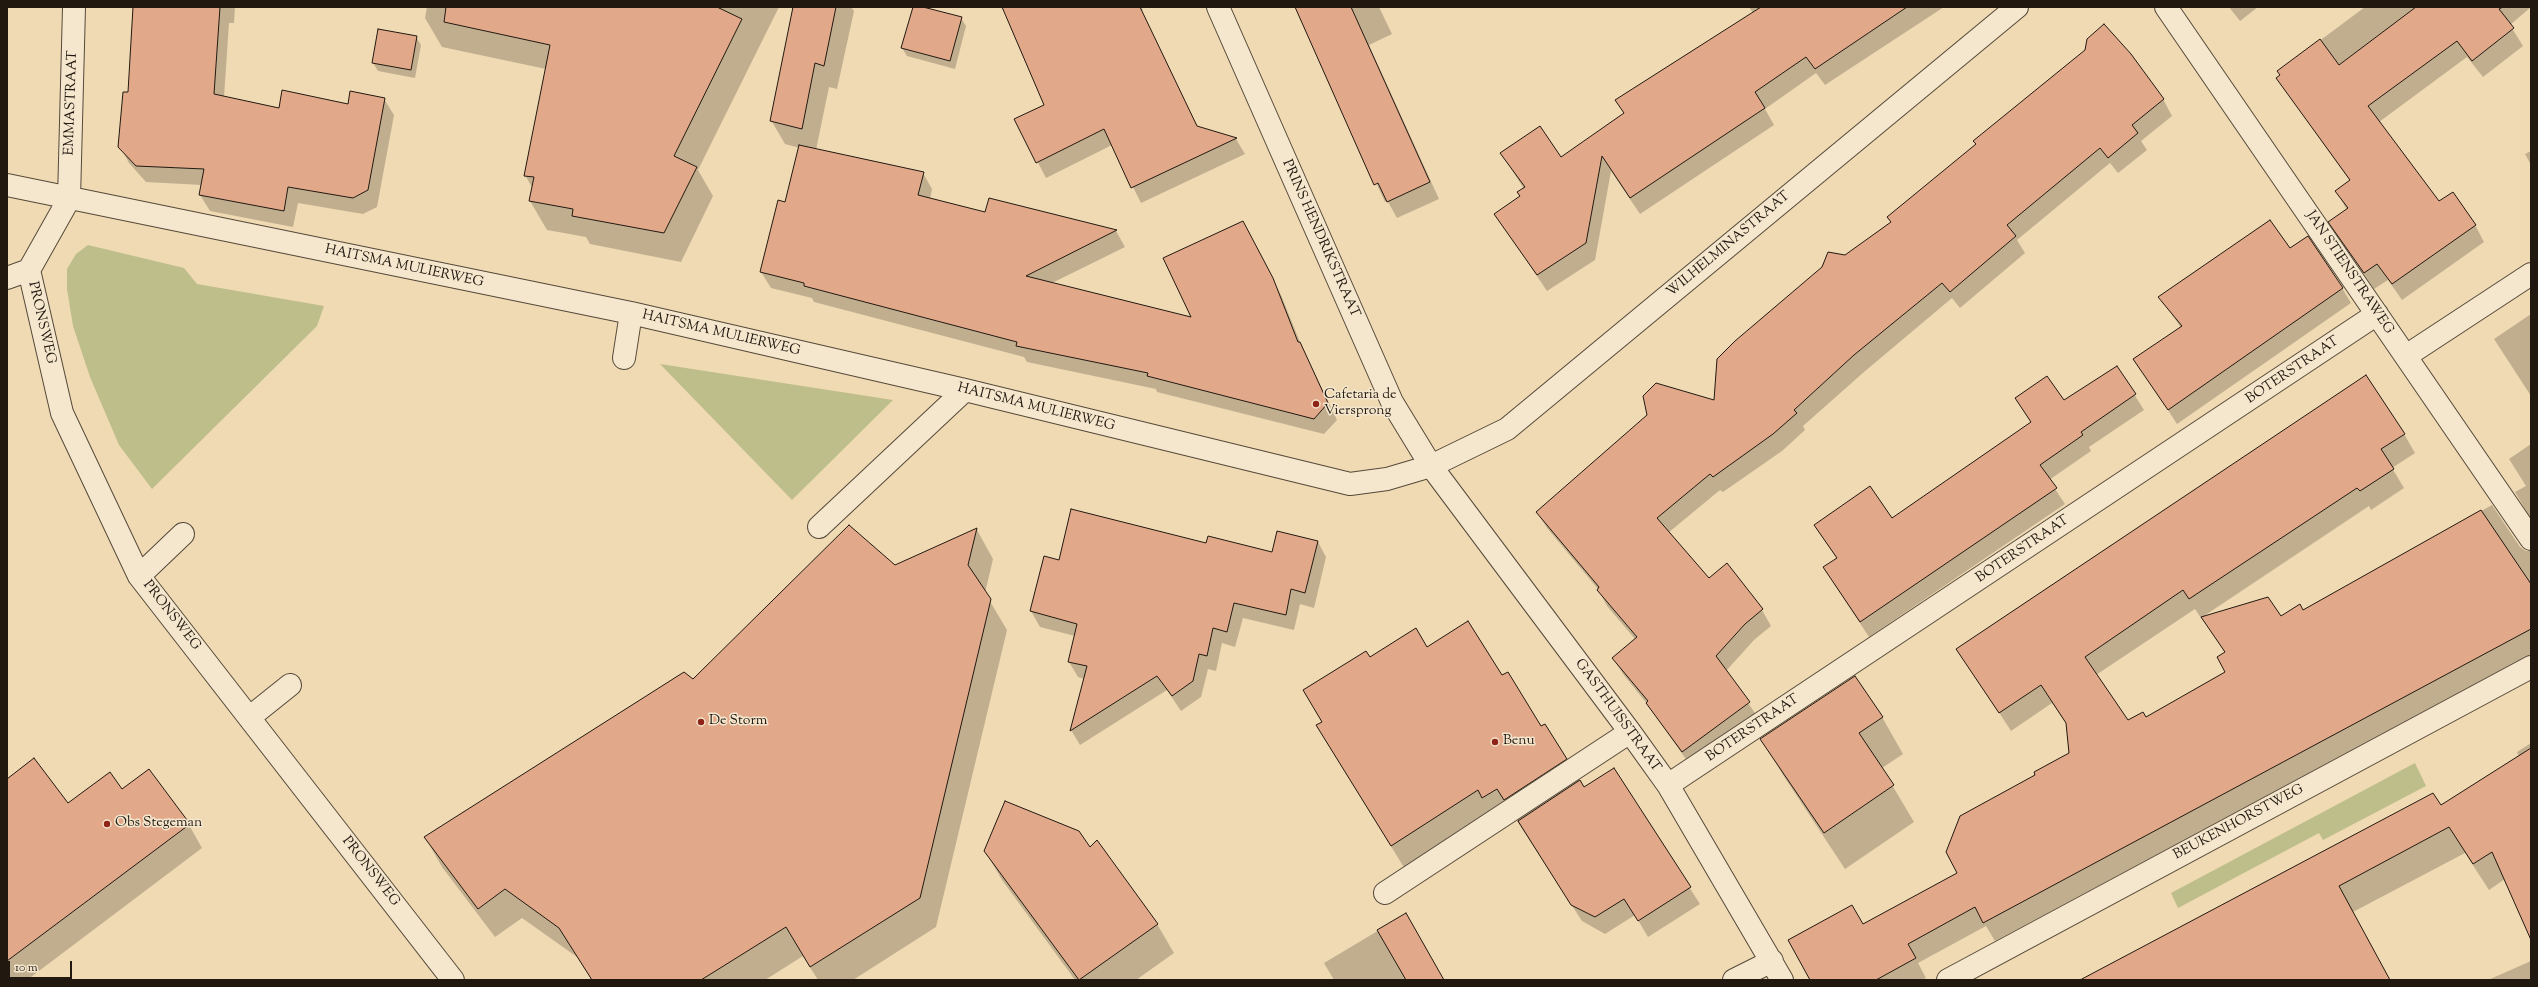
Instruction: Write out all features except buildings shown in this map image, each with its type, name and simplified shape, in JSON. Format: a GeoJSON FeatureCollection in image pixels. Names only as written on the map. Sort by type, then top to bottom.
{"type":"FeatureCollection","features":[{"type":"Feature","properties":{"kind":"street","name":"EMMASTRAAT"},"geometry":{"type":"LineString","coordinates":[[69,199],[74,7]]}},
{"type":"Feature","properties":{"kind":"street","name":"PRINS HENDRIKSTRAAT"},"geometry":{"type":"LineString","coordinates":[[1218,7],[1392,402],[1430,466]]}},
{"type":"Feature","properties":{"kind":"street","name":"WILHELMINASTRAAT"},"geometry":{"type":"LineString","coordinates":[[1430,466],[1507,429],[2017,7]]}},
{"type":"Feature","properties":{"kind":"street","name":"JAN STIENSTRAWEG"},"geometry":{"type":"LineString","coordinates":[[2166,7],[2531,539]]}},
{"type":"Feature","properties":{"kind":"street","name":"HAITSMA MULIERWEG"},"geometry":{"type":"LineString","coordinates":[[7,185],[69,199],[631,313],[965,390],[1350,484],[1387,479],[1430,466]]}},
{"type":"Feature","properties":{"kind":"street","name":"PRONSWEG"},"geometry":{"type":"LineString","coordinates":[[69,199],[29,270],[62,413],[139,576],[453,980]]}},
{"type":"Feature","properties":{"kind":"street"},"geometry":{"type":"LineString","coordinates":[[7,278],[29,270]]}},
{"type":"Feature","properties":{"kind":"street"},"geometry":{"type":"LineString","coordinates":[[2406,356],[2531,274]]}},
{"type":"Feature","properties":{"kind":"street"},"geometry":{"type":"LineString","coordinates":[[624,358],[631,313]]}},
{"type":"Feature","properties":{"kind":"street","name":"BOTERSTRAAT"},"geometry":{"type":"LineString","coordinates":[[1668,785],[2377,314]]}},
{"type":"Feature","properties":{"kind":"street"},"geometry":{"type":"LineString","coordinates":[[819,527],[965,390]]}},
{"type":"Feature","properties":{"kind":"street","name":"GASTHUISSTRAAT"},"geometry":{"type":"LineString","coordinates":[[1430,466],[1630,732],[1668,785],[1782,980]]}},
{"type":"Feature","properties":{"kind":"street"},"geometry":{"type":"LineString","coordinates":[[139,576],[184,534]]}},
{"type":"Feature","properties":{"kind":"street","name":"BEUKENHORSTWEG"},"geometry":{"type":"LineString","coordinates":[[1948,980],[2531,667]]}},
{"type":"Feature","properties":{"kind":"street"},"geometry":{"type":"LineString","coordinates":[[250,717],[290,685]]}},
{"type":"Feature","properties":{"kind":"street"},"geometry":{"type":"LineString","coordinates":[[1385,893],[1630,732]]}},
{"type":"Feature","properties":{"kind":"street"},"geometry":{"type":"LineString","coordinates":[[1734,980],[1772,961]]}},
{"type":"Feature","properties":{"kind":"green space"},"geometry":{"type":"Polygon","coordinates":[[[88,245],[184,268],[197,284],[324,306],[317,326],[152,489],[119,445],[90,377],[73,326],[67,289],[67,269],[76,254],[88,245]]]}},
{"type":"Feature","properties":{"kind":"green space"},"geometry":{"type":"Polygon","coordinates":[[[660,364],[893,400],[792,500],[660,364]]]}},
{"type":"Feature","properties":{"kind":"green space"},"geometry":{"type":"Polygon","coordinates":[[[2415,763],[2426,786],[2323,840],[2319,833],[2178,908],[2171,893],[2415,763]]]}},
{"type":"Feature","properties":{"kind":"place","name":"Cafetaria de Viersprong"},"geometry":{"type":"Point","coordinates":[1316,404]}},
{"type":"Feature","properties":{"kind":"place","name":"De Storm"},"geometry":{"type":"Point","coordinates":[701,722]}},
{"type":"Feature","properties":{"kind":"place","name":"Benu"},"geometry":{"type":"Point","coordinates":[1495,742]}},
{"type":"Feature","properties":{"kind":"place","name":"Obs Stegeman"},"geometry":{"type":"Point","coordinates":[107,824]}}]}
